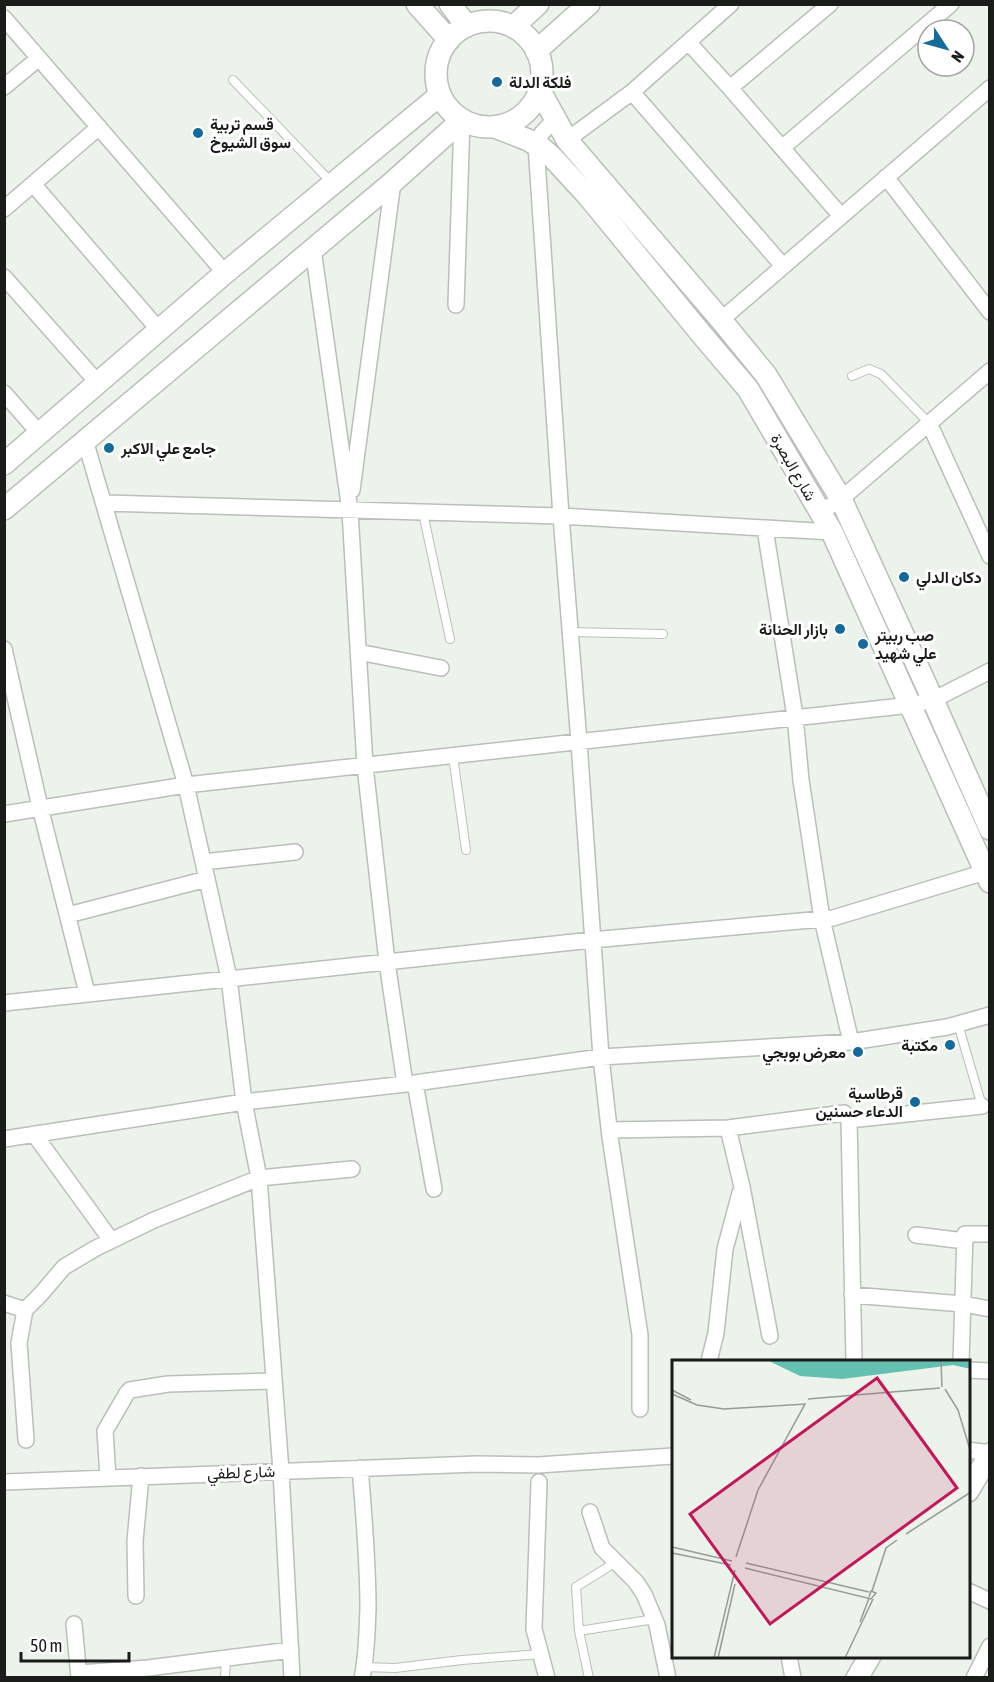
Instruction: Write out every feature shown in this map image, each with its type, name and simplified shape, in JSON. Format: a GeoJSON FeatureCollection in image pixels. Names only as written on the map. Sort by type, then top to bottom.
{"type":"FeatureCollection","features":[{"type":"Feature","properties":{"kind":"main road"},"geometry":{"type":"LineString","coordinates":[[417,4],[448,40]]}},
{"type":"Feature","properties":{"kind":"main road"},"geometry":{"type":"LineString","coordinates":[[450,4],[468,26]]}},
{"type":"Feature","properties":{"kind":"main road"},"geometry":{"type":"LineString","coordinates":[[513,27],[538,4]]}},
{"type":"Feature","properties":{"kind":"main road"},"geometry":{"type":"LineString","coordinates":[[536,51],[589,4]]}},
{"type":"Feature","properties":{"kind":"main road"},"geometry":{"type":"LineString","coordinates":[[483,22],[498,22],[513,27],[527,37],[536,51],[541,70],[539,89],[533,103],[523,115],[510,123],[495,127],[478,126],[462,120],[449,109],[440,94],[436,81],[441,52],[448,40],[468,26],[483,22]]}},
{"type":"Feature","properties":{"kind":"main road","name":"شارع البصرة"},"geometry":{"type":"LineString","coordinates":[[539,89],[567,140],[722,320],[766,375],[841,499],[990,829]]}},
{"type":"Feature","properties":{"kind":"main road"},"geometry":{"type":"LineString","coordinates":[[4,464],[225,273],[440,94]]}},
{"type":"Feature","properties":{"kind":"main road"},"geometry":{"type":"LineString","coordinates":[[4,509],[393,182],[462,120]]}},
{"type":"Feature","properties":{"kind":"main road","name":"شارع البصرة"},"geometry":{"type":"LineString","coordinates":[[495,127],[519,135],[553,158],[588,196],[702,336],[748,388],[832,532],[987,877]]}},
{"type":"Feature","properties":{"kind":"main road"},"geometry":{"type":"LineString","coordinates":[[45,429],[79,446]]}},
{"type":"Feature","properties":{"kind":"main road"},"geometry":{"type":"LineString","coordinates":[[970,1489],[990,1454]]}},
{"type":"Feature","properties":{"kind":"main road"},"geometry":{"type":"LineString","coordinates":[[857,1677],[869,1658]]}},
{"type":"Feature","properties":{"kind":"street"},"geometry":{"type":"LineString","coordinates":[[567,140],[632,92],[731,4]]}},
{"type":"Feature","properties":{"kind":"street"},"geometry":{"type":"LineString","coordinates":[[730,88],[830,4]]}},
{"type":"Feature","properties":{"kind":"street"},"geometry":{"type":"LineString","coordinates":[[782,148],[951,4]]}},
{"type":"Feature","properties":{"kind":"street"},"geometry":{"type":"LineString","coordinates":[[4,18],[225,273]]}},
{"type":"Feature","properties":{"kind":"street"},"geometry":{"type":"LineString","coordinates":[[688,42],[841,216]]}},
{"type":"Feature","properties":{"kind":"street"},"geometry":{"type":"LineString","coordinates":[[4,87],[39,58]]}},
{"type":"Feature","properties":{"kind":"street"},"geometry":{"type":"LineString","coordinates":[[722,320],[990,88]]}},
{"type":"Feature","properties":{"kind":"street"},"geometry":{"type":"LineString","coordinates":[[632,92],[783,266]]}},
{"type":"Feature","properties":{"kind":"street"},"geometry":{"type":"LineString","coordinates":[[456,305],[462,120]]}},
{"type":"Feature","properties":{"kind":"street"},"geometry":{"type":"LineString","coordinates":[[555,120],[536,145],[601,1057],[609,1130],[640,1335],[640,1408]]}},
{"type":"Feature","properties":{"kind":"street"},"geometry":{"type":"LineString","coordinates":[[4,209],[99,127]]}},
{"type":"Feature","properties":{"kind":"street"},"geometry":{"type":"LineString","coordinates":[[886,177],[990,312]]}},
{"type":"Feature","properties":{"kind":"street"},"geometry":{"type":"LineString","coordinates":[[350,511],[393,182]]}},
{"type":"Feature","properties":{"kind":"street"},"geometry":{"type":"LineString","coordinates":[[33,184],[159,330]]}},
{"type":"Feature","properties":{"kind":"street"},"geometry":{"type":"LineString","coordinates":[[313,249],[350,511],[365,766],[387,962],[410,1083],[434,1189]]}},
{"type":"Feature","properties":{"kind":"street"},"geometry":{"type":"LineString","coordinates":[[4,277],[98,383]]}},
{"type":"Feature","properties":{"kind":"street"},"geometry":{"type":"LineString","coordinates":[[821,512],[841,499],[990,371]]}},
{"type":"Feature","properties":{"kind":"street"},"geometry":{"type":"LineString","coordinates":[[4,393],[45,429]]}},
{"type":"Feature","properties":{"kind":"street"},"geometry":{"type":"LineString","coordinates":[[929,423],[990,556]]}},
{"type":"Feature","properties":{"kind":"street"},"geometry":{"type":"LineString","coordinates":[[79,446],[104,503],[186,785],[229,978],[244,1102],[259,1178],[281,1471],[292,1677]]}},
{"type":"Feature","properties":{"kind":"street"},"geometry":{"type":"LineString","coordinates":[[104,503],[561,516],[832,532]]}},
{"type":"Feature","properties":{"kind":"street"},"geometry":{"type":"LineString","coordinates":[[765,528],[795,716],[801,780],[822,920],[851,1042]]}},
{"type":"Feature","properties":{"kind":"street"},"geometry":{"type":"LineString","coordinates":[[4,649],[40,807],[87,993]]}},
{"type":"Feature","properties":{"kind":"street"},"geometry":{"type":"LineString","coordinates":[[358,652],[441,668]]}},
{"type":"Feature","properties":{"kind":"street"},"geometry":{"type":"LineString","coordinates":[[4,814],[186,785],[910,705],[933,699],[990,670]]}},
{"type":"Feature","properties":{"kind":"street"},"geometry":{"type":"LineString","coordinates":[[203,862],[295,852]]}},
{"type":"Feature","properties":{"kind":"street"},"geometry":{"type":"LineString","coordinates":[[4,1003],[592,940],[822,920],[987,877]]}},
{"type":"Feature","properties":{"kind":"street"},"geometry":{"type":"LineString","coordinates":[[68,915],[207,879]]}},
{"type":"Feature","properties":{"kind":"street"},"geometry":{"type":"LineString","coordinates":[[4,1139],[244,1102],[410,1083],[601,1057],[851,1042],[947,1027],[990,1015]]}},
{"type":"Feature","properties":{"kind":"street"},"geometry":{"type":"LineString","coordinates":[[849,1120],[982,1106]]}},
{"type":"Feature","properties":{"kind":"street"},"geometry":{"type":"LineString","coordinates":[[609,1130],[728,1128],[844,1113],[849,1120],[854,1360]]}},
{"type":"Feature","properties":{"kind":"street"},"geometry":{"type":"LineString","coordinates":[[728,1128],[771,1336]]}},
{"type":"Feature","properties":{"kind":"street"},"geometry":{"type":"LineString","coordinates":[[34,1134],[111,1240]]}},
{"type":"Feature","properties":{"kind":"street"},"geometry":{"type":"LineString","coordinates":[[26,1440],[19,1343],[25,1310],[42,1294],[64,1267],[111,1240],[154,1220],[259,1178],[352,1169]]}},
{"type":"Feature","properties":{"kind":"street"},"geometry":{"type":"LineString","coordinates":[[709,1360],[716,1333],[725,1249],[742,1187]]}},
{"type":"Feature","properties":{"kind":"street"},"geometry":{"type":"LineString","coordinates":[[961,1360],[965,1233],[990,1234]]}},
{"type":"Feature","properties":{"kind":"street"},"geometry":{"type":"LineString","coordinates":[[916,1235],[965,1241]]}},
{"type":"Feature","properties":{"kind":"street"},"geometry":{"type":"LineString","coordinates":[[852,1295],[963,1304],[990,1309]]}},
{"type":"Feature","properties":{"kind":"street"},"geometry":{"type":"LineString","coordinates":[[4,1304],[25,1310]]}},
{"type":"Feature","properties":{"kind":"street"},"geometry":{"type":"LineString","coordinates":[[970,1370],[990,1371]]}},
{"type":"Feature","properties":{"kind":"street"},"geometry":{"type":"LineString","coordinates":[[108,1478],[105,1431],[130,1390],[168,1384],[274,1381]]}},
{"type":"Feature","properties":{"kind":"street"},"geometry":{"type":"LineString","coordinates":[[970,1450],[990,1454]]}},
{"type":"Feature","properties":{"kind":"street","name":"شارع لطفي"},"geometry":{"type":"LineString","coordinates":[[4,1482],[477,1464],[538,1465],[672,1456]]}},
{"type":"Feature","properties":{"kind":"street"},"geometry":{"type":"LineString","coordinates":[[360,1468],[368,1568],[367,1638],[363,1672]]}},
{"type":"Feature","properties":{"kind":"street"},"geometry":{"type":"LineString","coordinates":[[136,1596],[135,1542],[141,1476]]}},
{"type":"Feature","properties":{"kind":"street"},"geometry":{"type":"LineString","coordinates":[[539,1482],[534,1629],[547,1677]]}},
{"type":"Feature","properties":{"kind":"street"},"geometry":{"type":"LineString","coordinates":[[590,1512],[602,1548],[636,1582],[644,1594],[655,1618],[668,1677]]}},
{"type":"Feature","properties":{"kind":"street"},"geometry":{"type":"LineString","coordinates":[[970,1591],[990,1601]]}},
{"type":"Feature","properties":{"kind":"street"},"geometry":{"type":"LineString","coordinates":[[74,1624],[79,1675],[291,1650]]}},
{"type":"Feature","properties":{"kind":"street"},"geometry":{"type":"LineString","coordinates":[[974,1677],[990,1646]]}},
{"type":"Feature","properties":{"kind":"street"},"geometry":{"type":"LineString","coordinates":[[789,1658],[793,1677]]}},
{"type":"Feature","properties":{"kind":"lane"},"geometry":{"type":"LineString","coordinates":[[233,80],[333,184]]}},
{"type":"Feature","properties":{"kind":"lane"},"geometry":{"type":"LineString","coordinates":[[852,376],[869,369],[881,374],[929,423]]}},
{"type":"Feature","properties":{"kind":"lane"},"geometry":{"type":"LineString","coordinates":[[423,513],[450,639]]}},
{"type":"Feature","properties":{"kind":"lane"},"geometry":{"type":"LineString","coordinates":[[570,632],[663,634]]}},
{"type":"Feature","properties":{"kind":"lane"},"geometry":{"type":"LineString","coordinates":[[453,756],[466,850]]}},
{"type":"Feature","properties":{"kind":"lane"},"geometry":{"type":"LineString","coordinates":[[958,1024],[982,1106]]}},
{"type":"Feature","properties":{"kind":"lane"},"geometry":{"type":"LineString","coordinates":[[589,1677],[579,1631],[576,1587],[616,1562]]}},
{"type":"Feature","properties":{"kind":"lane"},"geometry":{"type":"LineString","coordinates":[[579,1631],[655,1618]]}},
{"type":"Feature","properties":{"kind":"lane"},"geometry":{"type":"LineString","coordinates":[[363,1672],[462,1660],[541,1654]]}},
{"type":"Feature","properties":{"kind":"lane"},"geometry":{"type":"LineString","coordinates":[[225,1677],[226,1658]]}},
{"type":"Feature","properties":{"kind":"place","name":"فلكة الدلة"},"geometry":{"type":"Point","coordinates":[497,82]}},
{"type":"Feature","properties":{"kind":"place","name":"قسم تربية سوق الشيوخ"},"geometry":{"type":"Point","coordinates":[198,133]}},
{"type":"Feature","properties":{"kind":"place","name":"جامع علي الاكبر"},"geometry":{"type":"Point","coordinates":[109,448]}},
{"type":"Feature","properties":{"kind":"place","name":"دكان الدلي"},"geometry":{"type":"Point","coordinates":[904,577]}},
{"type":"Feature","properties":{"kind":"place","name":"بازار الحنانة"},"geometry":{"type":"Point","coordinates":[840,629]}},
{"type":"Feature","properties":{"kind":"place","name":"صب ربيتر علي شهيد"},"geometry":{"type":"Point","coordinates":[863,644]}},
{"type":"Feature","properties":{"kind":"place","name":"مكتبة"},"geometry":{"type":"Point","coordinates":[950,1045]}},
{"type":"Feature","properties":{"kind":"place","name":"معرض بوبجي"},"geometry":{"type":"Point","coordinates":[858,1052]}},
{"type":"Feature","properties":{"kind":"place","name":"قرطاسية الدعاء حسنين"},"geometry":{"type":"Point","coordinates":[915,1102]}}]}
